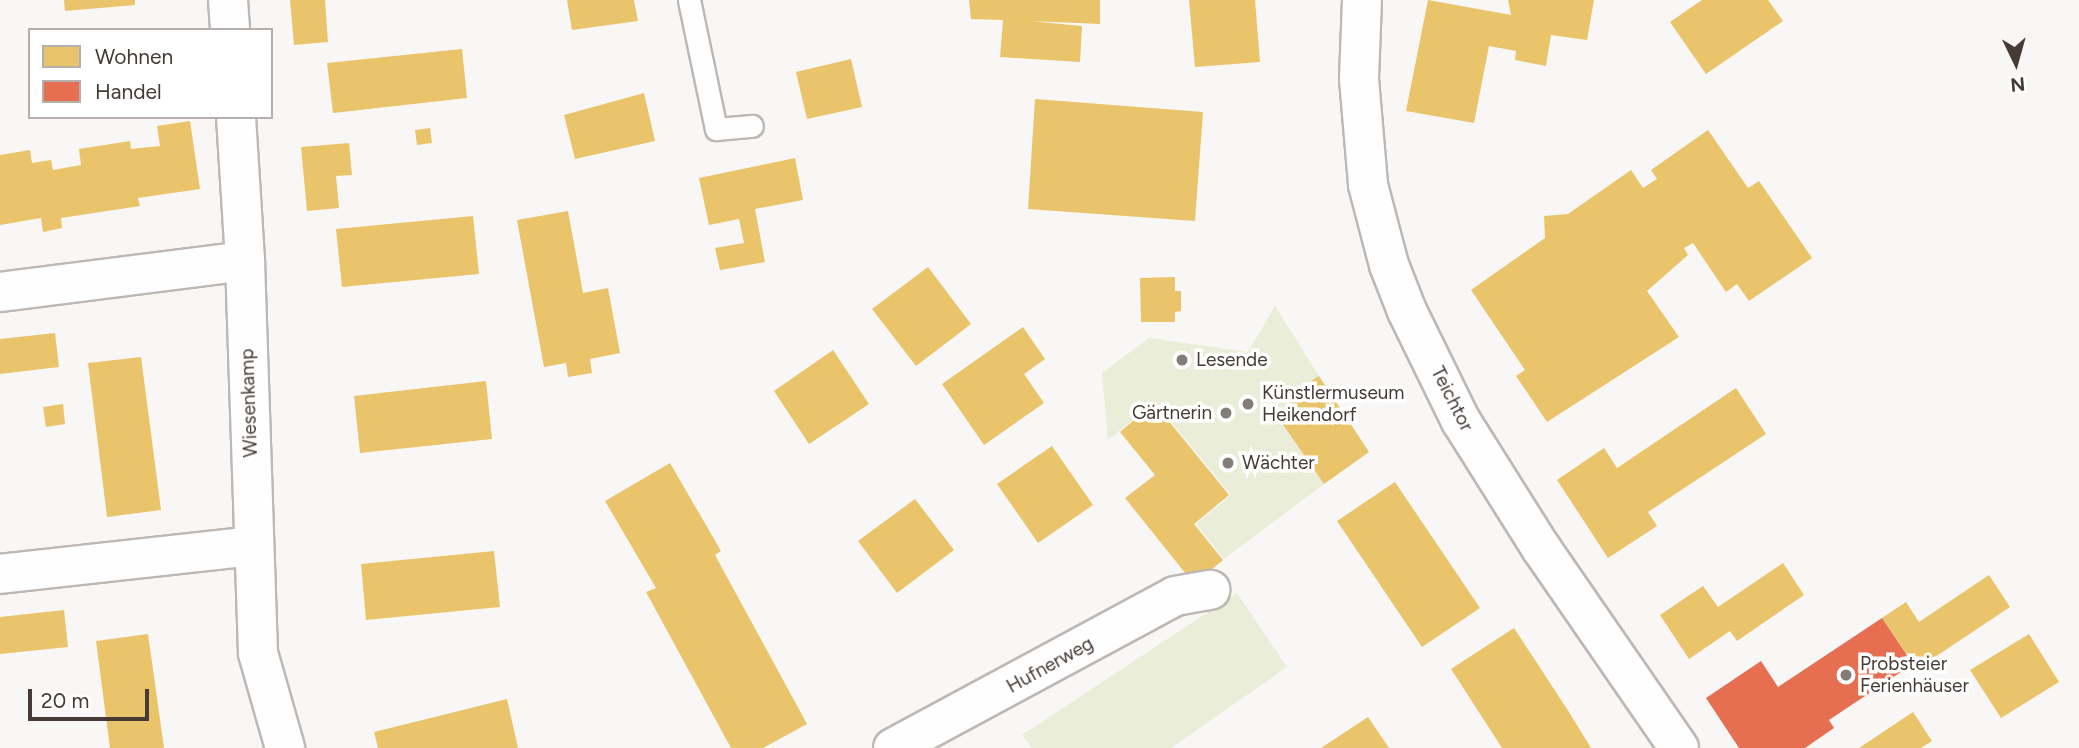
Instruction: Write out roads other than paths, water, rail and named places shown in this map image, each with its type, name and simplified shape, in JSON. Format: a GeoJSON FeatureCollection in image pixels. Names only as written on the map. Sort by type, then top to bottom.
{"type":"FeatureCollection","features":[{"type":"Feature","properties":{"kind":"street"},"geometry":{"type":"LineString","coordinates":[[228,0],[230,28]]}},
{"type":"Feature","properties":{"kind":"street","name":"Teichtor"},"geometry":{"type":"LineString","coordinates":[[1362,0],[1359,79],[1368,185],[1389,265],[1407,311],[1461,421],[1541,548],[1679,748]]}},
{"type":"Feature","properties":{"kind":"street","name":"Wiesenkamp"},"geometry":{"type":"LineString","coordinates":[[236,119],[245,261],[258,653],[285,748]]}},
{"type":"Feature","properties":{"kind":"street"},"geometry":{"type":"LineString","coordinates":[[0,292],[245,261]]}},
{"type":"Feature","properties":{"kind":"street"},"geometry":{"type":"LineString","coordinates":[[0,575],[253,546]]}},
{"type":"Feature","properties":{"kind":"street","name":"Hufnerweg"},"geometry":{"type":"LineString","coordinates":[[893,748],[1175,596],[1210,590]]}},
{"type":"Feature","properties":{"kind":"lane"},"geometry":{"type":"LineString","coordinates":[[689,0],[716,130],[752,126]]}},
{"type":"Feature","properties":{"kind":"place","name":"Lesende"},"geometry":{"type":"Point","coordinates":[1182,360]}},
{"type":"Feature","properties":{"kind":"place","name":"Künstlermuseum Heikendorf"},"geometry":{"type":"Point","coordinates":[1248,404]}},
{"type":"Feature","properties":{"kind":"place","name":"Gärtnerin"},"geometry":{"type":"Point","coordinates":[1226,413]}},
{"type":"Feature","properties":{"kind":"place","name":"Wächter"},"geometry":{"type":"Point","coordinates":[1228,463]}},
{"type":"Feature","properties":{"kind":"place","name":"Probsteier Ferienhäuser"},"geometry":{"type":"Point","coordinates":[1846,675]}}]}
